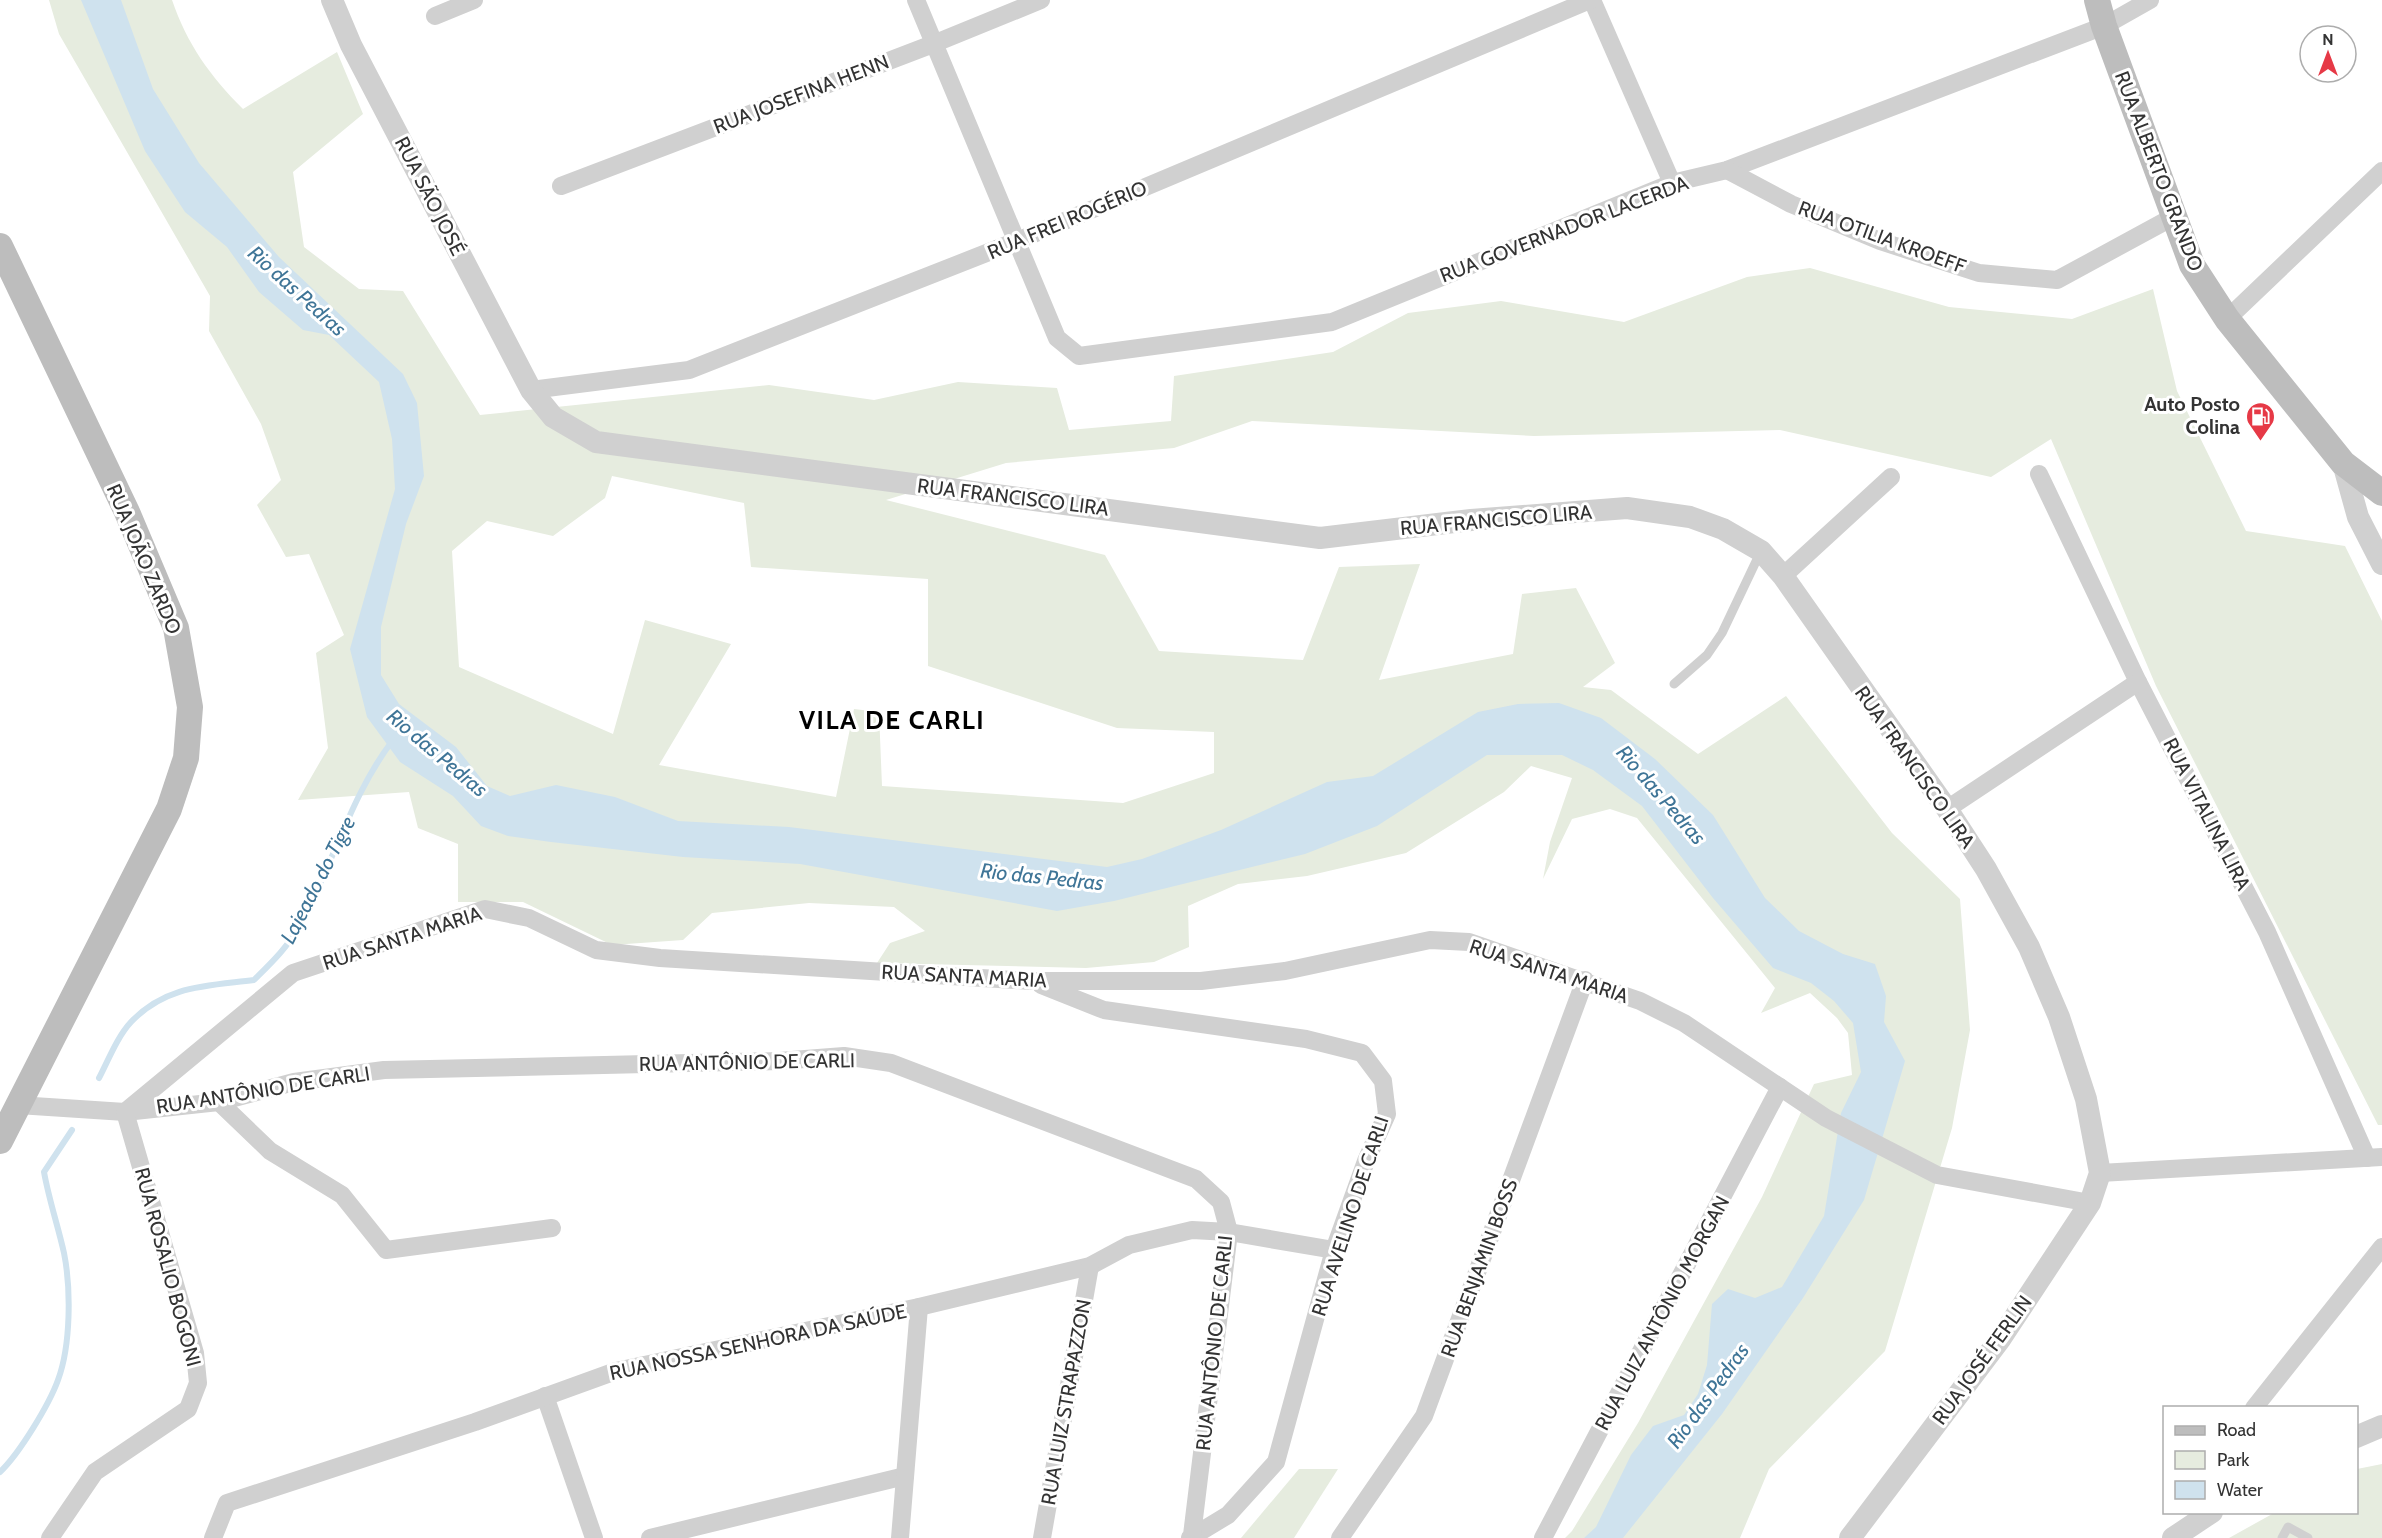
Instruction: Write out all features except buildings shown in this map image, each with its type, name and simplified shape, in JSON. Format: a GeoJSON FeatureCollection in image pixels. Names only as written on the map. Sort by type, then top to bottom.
{"type":"FeatureCollection","features":[{"type":"Feature","properties":{"kind":"main road","name":"RUA ALBERTO GRANDO"},"geometry":{"type":"LineString","coordinates":[[2097,0],[2104,26],[2192,265],[2227,319],[2343,463],[2382,493]]}},
{"type":"Feature","properties":{"kind":"main road","name":"RUA JOÃO ZARDO"},"geometry":{"type":"LineString","coordinates":[[0,246],[154,572],[176,628],[190,707],[186,758],[169,809],[0,1141]]}},
{"type":"Feature","properties":{"kind":"street","name":"RUA SÃO JOSÉ"},"geometry":{"type":"LineString","coordinates":[[332,0],[351,45],[531,390]]}},
{"type":"Feature","properties":{"kind":"street"},"geometry":{"type":"LineString","coordinates":[[435,16],[474,0]]}},
{"type":"Feature","properties":{"kind":"street"},"geometry":{"type":"LineString","coordinates":[[916,0],[1017,241]]}},
{"type":"Feature","properties":{"kind":"street","name":"RUA JOSEFINA HENN"},"geometry":{"type":"LineString","coordinates":[[561,186],[933,44],[1041,0]]}},
{"type":"Feature","properties":{"kind":"street","name":"RUA FREI ROGÉRIO"},"geometry":{"type":"LineString","coordinates":[[531,390],[689,370],[1017,241],[1591,0]]}},
{"type":"Feature","properties":{"kind":"street"},"geometry":{"type":"LineString","coordinates":[[1591,0],[1672,183]]}},
{"type":"Feature","properties":{"kind":"street","name":"RUA GOVERNADOR LACERDA"},"geometry":{"type":"LineString","coordinates":[[1017,241],[1057,338],[1078,356],[1332,322],[1672,183],[1727,170],[2104,26],[2150,0]]}},
{"type":"Feature","properties":{"kind":"street","name":"RUA OTILIA KROEFF"},"geometry":{"type":"LineString","coordinates":[[1727,170],[1791,204],[1869,236],[1978,273],[2057,280],[2173,217]]}},
{"type":"Feature","properties":{"kind":"street"},"geometry":{"type":"LineString","coordinates":[[2227,319],[2382,171]]}},
{"type":"Feature","properties":{"kind":"street","name":"RUA FRANCISCO LIRA"},"geometry":{"type":"LineString","coordinates":[[531,390],[553,417],[596,442],[1320,538],[1471,520],[1626,508],[1690,517],[1723,529],[1761,550],[1783,576],[1947,809],[1986,869],[2029,947],[2055,1007],[2086,1099],[2100,1173]]}},
{"type":"Feature","properties":{"kind":"street"},"geometry":{"type":"LineString","coordinates":[[2343,463],[2358,517],[2382,564]]}},
{"type":"Feature","properties":{"kind":"street","name":"RUA VITALINA LIRA"},"geometry":{"type":"LineString","coordinates":[[2039,474],[2138,682],[2267,932],[2375,1158]]}},
{"type":"Feature","properties":{"kind":"street"},"geometry":{"type":"LineString","coordinates":[[1783,576],[1891,477]]}},
{"type":"Feature","properties":{"kind":"street"},"geometry":{"type":"LineString","coordinates":[[1947,809],[2138,682]]}},
{"type":"Feature","properties":{"kind":"street","name":"RUA SANTA MARIA"},"geometry":{"type":"LineString","coordinates":[[125,1112],[293,973],[485,909],[529,918],[596,950],[660,958],[1031,981],[1201,981],[1285,971],[1430,940],[1469,942],[1585,980],[1640,1001],[1684,1023],[1826,1118],[1937,1175],[2090,1203]]}},
{"type":"Feature","properties":{"kind":"street","name":"RUA BENJAMIN BOSS"},"geometry":{"type":"LineString","coordinates":[[1340,1538],[1424,1416],[1585,980]]}},
{"type":"Feature","properties":{"kind":"street","name":"RUA AVELINO DE CARLI"},"geometry":{"type":"LineString","coordinates":[[1031,981],[1104,1010],[1306,1039],[1362,1053],[1383,1081],[1387,1114],[1366,1161],[1334,1250],[1276,1462],[1228,1515],[1191,1536]]}},
{"type":"Feature","properties":{"kind":"street","name":"RUA ANTÔNIO DE CARLI"},"geometry":{"type":"LineString","coordinates":[[18,1105],[125,1112],[219,1102],[294,1082],[384,1070],[778,1061],[844,1056],[891,1063],[1196,1179],[1221,1202],[1229,1232],[1191,1536]]}},
{"type":"Feature","properties":{"kind":"street","name":"RUA LUIZ ANTÔNIO MORGAN"},"geometry":{"type":"LineString","coordinates":[[1543,1538],[1780,1087]]}},
{"type":"Feature","properties":{"kind":"street"},"geometry":{"type":"LineString","coordinates":[[219,1102],[270,1151],[342,1195],[386,1250],[552,1228]]}},
{"type":"Feature","properties":{"kind":"street","name":"RUA ROSALIO BOGONI"},"geometry":{"type":"LineString","coordinates":[[50,1538],[95,1472],[188,1409],[198,1383],[195,1353],[125,1112]]}},
{"type":"Feature","properties":{"kind":"street"},"geometry":{"type":"LineString","coordinates":[[2100,1173],[2375,1158]]}},
{"type":"Feature","properties":{"kind":"street","name":"RUA JOSÉ FERLIN"},"geometry":{"type":"LineString","coordinates":[[1850,1538],[2001,1338],[2090,1203],[2100,1173]]}},
{"type":"Feature","properties":{"kind":"street","name":"RUA NOSSA SENHORA DA SAÚDE"},"geometry":{"type":"LineString","coordinates":[[213,1538],[227,1503],[475,1422],[616,1371],[919,1307],[1090,1266],[1129,1245],[1192,1230],[1229,1232],[1334,1250]]}},
{"type":"Feature","properties":{"kind":"street"},"geometry":{"type":"LineString","coordinates":[[2255,1406],[2382,1247]]}},
{"type":"Feature","properties":{"kind":"street","name":"RUA LUIZ STRAPAZZON"},"geometry":{"type":"LineString","coordinates":[[1042,1538],[1090,1266]]}},
{"type":"Feature","properties":{"kind":"street"},"geometry":{"type":"LineString","coordinates":[[900,1538],[919,1307]]}},
{"type":"Feature","properties":{"kind":"street"},"geometry":{"type":"LineString","coordinates":[[545,1396],[594,1538]]}},
{"type":"Feature","properties":{"kind":"street"},"geometry":{"type":"LineString","coordinates":[[2358,1436],[2382,1426]]}},
{"type":"Feature","properties":{"kind":"street"},"geometry":{"type":"LineString","coordinates":[[650,1538],[905,1476]]}},
{"type":"Feature","properties":{"kind":"street"},"geometry":{"type":"LineString","coordinates":[[2172,1538],[2186,1514]]}},
{"type":"Feature","properties":{"kind":"street"},"geometry":{"type":"LineString","coordinates":[[2172,1538],[2209,1514]]}},
{"type":"Feature","properties":{"kind":"lane"},"geometry":{"type":"LineString","coordinates":[[1674,684],[1707,655],[1722,633],[1761,550]]}},
{"type":"Feature","properties":{"kind":"lane"},"geometry":{"type":"LineString","coordinates":[[2282,1538],[2288,1527],[2308,1538]]}},
{"type":"Feature","properties":{"kind":"green space"},"geometry":{"type":"Polygon","coordinates":[[[49,0],[172,0],[185,31],[201,59],[243,109],[337,52],[363,114],[293,172],[304,247],[359,289],[403,291],[480,415],[769,385],[874,400],[958,382],[1057,388],[1069,430],[1171,421],[1174,376],[1333,352],[1408,313],[1501,301],[1624,322],[1747,277],[1810,268],[1949,307],[2072,319],[2153,289],[2177,391],[2246,531],[2345,546],[2382,621],[2382,1125],[2378,1125],[2156,686],[2051,439],[1991,477],[1780,430],[1534,436],[1252,421],[1174,448],[1006,463],[886,500],[1105,555],[1159,651],[1303,660],[1339,567],[1420,564],[1379,680],[1513,654],[1522,594],[1576,588],[1615,663],[1583,687],[1611,690],[1698,754],[1786,696],[1892,833],[1960,899],[1970,1030],[1952,1128],[1885,1351],[1769,1469],[1740,1538],[1565,1538],[1572,1531],[1638,1423],[1762,1197],[1814,1084],[1852,1075],[1848,1033],[1837,1018],[1810,993],[1761,1013],[1775,988],[1637,818],[1610,809],[1572,819],[1543,879],[1550,842],[1572,778],[1531,766],[1504,792],[1406,853],[1307,876],[1238,884],[1188,906],[1189,947],[1154,962],[1086,968],[877,963],[890,943],[925,931],[894,907],[809,903],[712,913],[683,940],[612,945],[523,902],[458,902],[458,844],[418,828],[409,792],[298,800],[328,748],[316,653],[344,635],[309,554],[286,557],[257,505],[281,480],[261,424],[209,331],[210,296],[59,34],[49,0]],[[612,476],[605,498],[553,536],[487,521],[452,551],[459,667],[613,734],[645,620],[731,644],[659,765],[836,797],[854,709],[879,712],[882,786],[1123,803],[1214,773],[1214,732],[1117,728],[928,666],[928,579],[751,567],[744,503],[612,476]]]}},
{"type":"Feature","properties":{"kind":"green space"},"geometry":{"type":"Polygon","coordinates":[[[2382,1464],[2382,1538],[2229,1538],[2272,1514],[2358,1514],[2358,1469],[2382,1464]]]}},
{"type":"Feature","properties":{"kind":"green space"},"geometry":{"type":"Polygon","coordinates":[[[1299,1469],[1338,1469],[1294,1538],[1241,1538],[1299,1469]]]}},
{"type":"Feature","properties":{"kind":"water","name":"Rio das Pedras"},"geometry":{"type":"Polygon","coordinates":[[[81,0],[121,0],[153,89],[199,163],[279,257],[403,374],[417,403],[424,476],[406,524],[381,627],[381,675],[399,704],[456,747],[487,786],[510,796],[556,785],[615,797],[678,821],[789,827],[1107,867],[1142,859],[1221,830],[1327,782],[1373,776],[1478,712],[1518,704],[1559,703],[1601,718],[1655,759],[1713,815],[1765,898],[1799,931],[1843,954],[1875,964],[1886,996],[1884,1022],[1905,1061],[1864,1200],[1803,1298],[1722,1414],[1623,1538],[1584,1538],[1596,1527],[1631,1455],[1653,1426],[1684,1415],[1698,1394],[1707,1365],[1712,1304],[1728,1289],[1755,1298],[1782,1287],[1824,1216],[1841,1113],[1861,1072],[1853,1023],[1834,1001],[1811,983],[1773,968],[1713,898],[1642,806],[1593,770],[1562,755],[1487,755],[1377,826],[1305,854],[1114,901],[1057,911],[800,864],[683,857],[551,842],[508,836],[481,826],[453,796],[400,762],[367,717],[350,649],[395,489],[392,439],[379,382],[329,335],[303,330],[259,292],[227,247],[185,212],[145,151],[81,0]]]}},
{"type":"Feature","properties":{"kind":"waterway","name":"Lajeado do Tigre"},"geometry":{"type":"LineString","coordinates":[[99,1078],[121,1035],[144,1010],[158,1001],[188,989],[254,980],[278,956],[298,928],[365,784],[393,740]]}},
{"type":"Feature","properties":{"kind":"waterway","name":"Lajeado do Tigre"},"geometry":{"type":"LineString","coordinates":[[0,1472],[16,1454],[41,1415],[54,1390],[62,1366],[67,1334],[68,1283],[64,1253],[44,1172],[72,1130]]}},
{"type":"Feature","properties":{"kind":"place","name":"Auto Posto Colina"},"geometry":{"type":"Point","coordinates":[2261,442]}},
{"type":"Feature","properties":{"kind":"district","name":"VILA DE CARLI"},"geometry":{"type":"Point","coordinates":[892,720]}}]}
